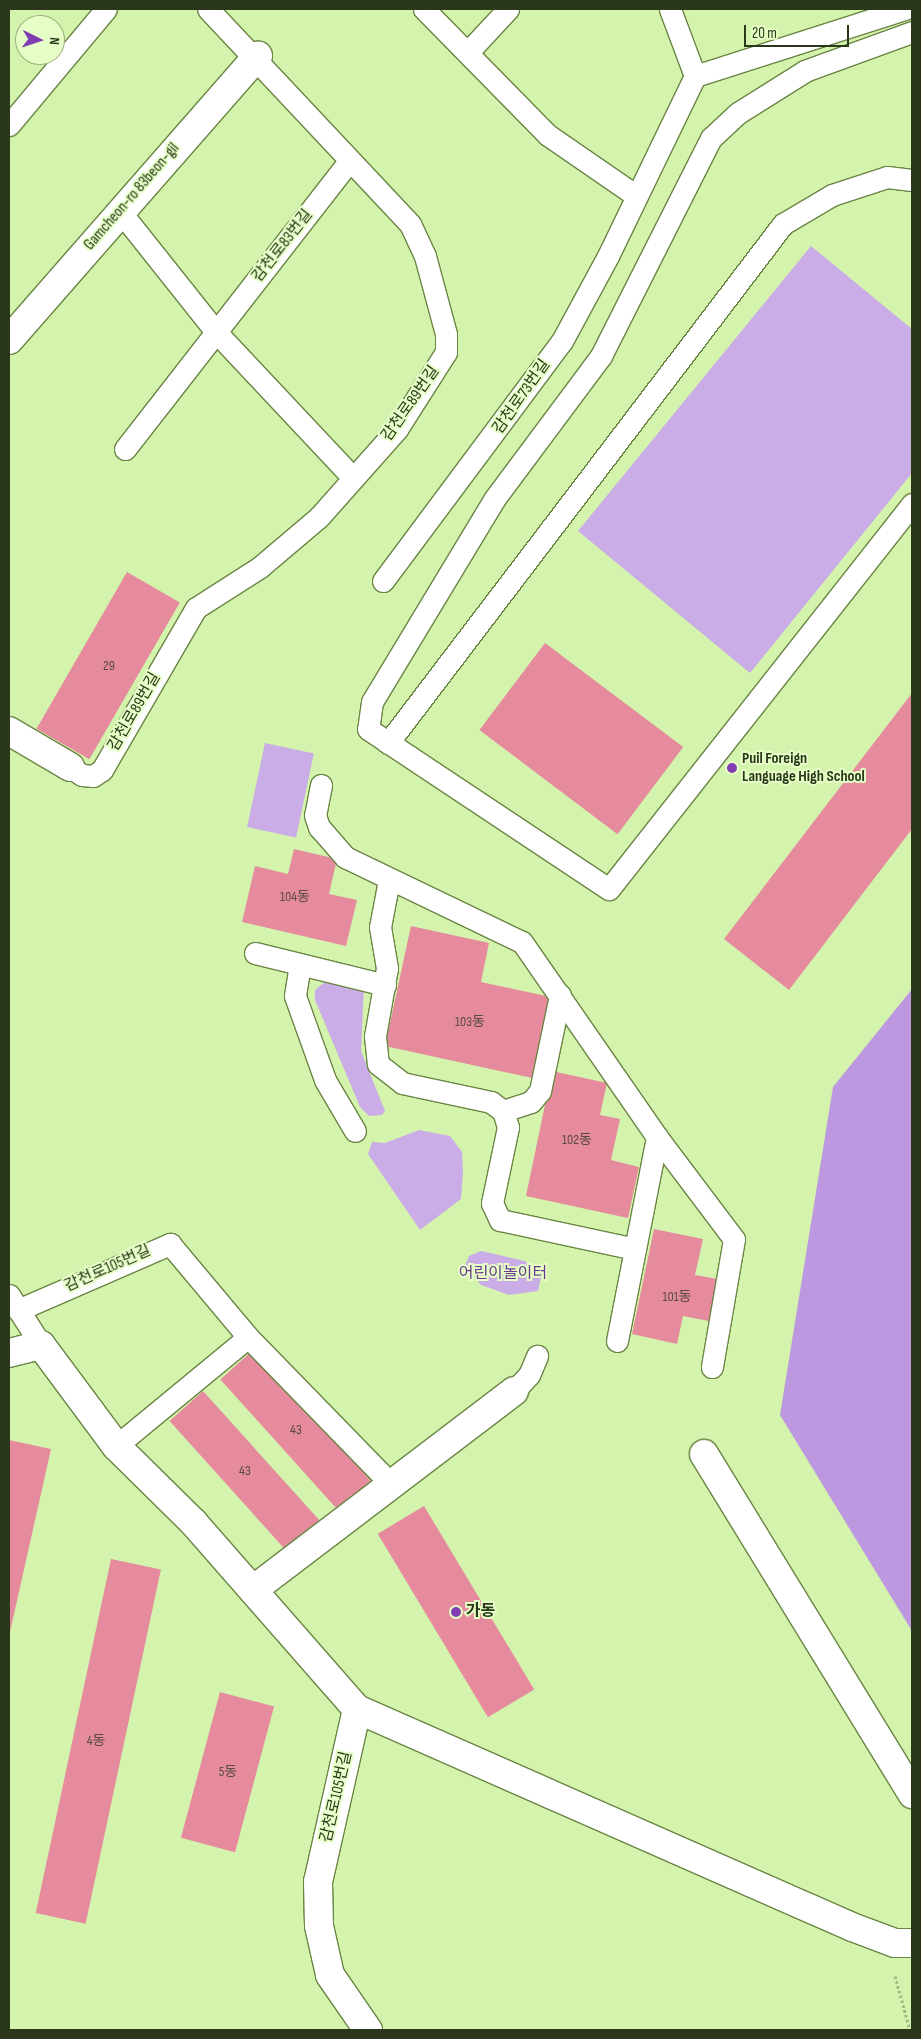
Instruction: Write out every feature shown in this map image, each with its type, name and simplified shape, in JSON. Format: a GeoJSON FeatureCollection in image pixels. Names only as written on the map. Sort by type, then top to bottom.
{"type":"FeatureCollection","features":[{"type":"Feature","properties":{"kind":"street","name":"Gamcheon-ro 83beon-gil"},"geometry":{"type":"LineString","coordinates":[[9,340],[119,210],[258,56]]}},
{"type":"Feature","properties":{"kind":"street"},"geometry":{"type":"LineString","coordinates":[[9,731],[70,767]]}},
{"type":"Feature","properties":{"kind":"street"},"geometry":{"type":"LineString","coordinates":[[9,1354],[41,1345],[116,1446],[194,1523],[357,1709],[884,1939],[912,1943]]}},
{"type":"Feature","properties":{"kind":"street"},"geometry":{"type":"LineString","coordinates":[[253,1590],[514,1391]]}},
{"type":"Feature","properties":{"kind":"street"},"geometry":{"type":"LineString","coordinates":[[704,1454],[912,1794]]}},
{"type":"Feature","properties":{"kind":"street","name":"감천로105번길"},"geometry":{"type":"LineString","coordinates":[[357,1709],[318,1882],[319,1926],[330,1975],[368,2030]]}},
{"type":"Feature","properties":{"kind":"lane"},"geometry":{"type":"LineString","coordinates":[[9,125],[106,9]]}},
{"type":"Feature","properties":{"kind":"lane","name":"감천로89번길"},"geometry":{"type":"LineString","coordinates":[[70,767],[82,775],[93,776],[102,770],[196,608],[285,547],[353,478],[398,429],[446,352],[448,342],[419,237],[258,56],[208,9]]}},
{"type":"Feature","properties":{"kind":"lane"},"geometry":{"type":"LineString","coordinates":[[424,9],[548,134],[635,196]]}},
{"type":"Feature","properties":{"kind":"lane"},"geometry":{"type":"LineString","coordinates":[[468,52],[508,9]]}},
{"type":"Feature","properties":{"kind":"lane"},"geometry":{"type":"LineString","coordinates":[[670,9],[695,76],[905,9]]}},
{"type":"Feature","properties":{"kind":"lane"},"geometry":{"type":"LineString","coordinates":[[912,32],[805,71],[738,113],[711,138],[601,356],[495,498],[372,702],[368,729],[609,889],[912,504]]}},
{"type":"Feature","properties":{"kind":"lane","name":"감천로73번길"},"geometry":{"type":"LineString","coordinates":[[383,581],[562,341],[695,76]]}},
{"type":"Feature","properties":{"kind":"lane","name":"감천로83번길"},"geometry":{"type":"LineString","coordinates":[[125,449],[350,161]]}},
{"type":"Feature","properties":{"kind":"lane"},"geometry":{"type":"LineString","coordinates":[[388,743],[783,224],[832,195],[887,178],[912,180]]}},
{"type":"Feature","properties":{"kind":"lane"},"geometry":{"type":"LineString","coordinates":[[119,210],[216,332],[353,478]]}},
{"type":"Feature","properties":{"kind":"lane"},"geometry":{"type":"LineString","coordinates":[[320,785],[316,815],[325,838],[345,857],[389,880],[514,936],[560,996],[657,1137],[734,1239],[712,1367]]}},
{"type":"Feature","properties":{"kind":"lane"},"geometry":{"type":"LineString","coordinates":[[389,880],[380,927],[387,968],[374,1046],[383,1070],[402,1083],[491,1102],[503,1111],[508,1127],[492,1203],[500,1220],[635,1249]]}},
{"type":"Feature","properties":{"kind":"lane"},"geometry":{"type":"LineString","coordinates":[[256,952],[385,985]]}},
{"type":"Feature","properties":{"kind":"lane"},"geometry":{"type":"LineString","coordinates":[[300,964],[295,996],[325,1080],[356,1131]]}},
{"type":"Feature","properties":{"kind":"lane"},"geometry":{"type":"LineString","coordinates":[[503,1111],[531,1102],[540,1091],[560,996]]}},
{"type":"Feature","properties":{"kind":"lane"},"geometry":{"type":"LineString","coordinates":[[617,1341],[657,1137]]}},
{"type":"Feature","properties":{"kind":"lane","name":"감천로105번길"},"geometry":{"type":"LineString","coordinates":[[13,1302],[170,1244],[248,1337],[392,1485]]}},
{"type":"Feature","properties":{"kind":"lane"},"geometry":{"type":"LineString","coordinates":[[13,1302],[41,1345]]}},
{"type":"Feature","properties":{"kind":"lane"},"geometry":{"type":"LineString","coordinates":[[116,1446],[248,1337]]}},
{"type":"Feature","properties":{"kind":"lane"},"geometry":{"type":"LineString","coordinates":[[514,1391],[529,1375],[537,1356]]}},
{"type":"Feature","properties":{"kind":"path"},"geometry":{"type":"LineString","coordinates":[[884,1939],[910,2030]]}},
{"type":"Feature","properties":{"kind":"green space"},"geometry":{"type":"Polygon","coordinates":[[[811,246],[912,329],[912,473],[750,673],[578,531],[811,246]]]}},
{"type":"Feature","properties":{"kind":"green space"},"geometry":{"type":"Polygon","coordinates":[[[265,743],[314,753],[296,838],[247,827],[265,743]]]}},
{"type":"Feature","properties":{"kind":"green space"},"geometry":{"type":"Polygon","coordinates":[[[327,980],[364,987],[361,1051],[385,1111],[382,1115],[369,1116],[360,1107],[315,1000],[315,990],[327,980]]]}},
{"type":"Feature","properties":{"kind":"green space"},"geometry":{"type":"Polygon","coordinates":[[[419,1130],[450,1136],[462,1152],[463,1172],[461,1199],[420,1230],[368,1154],[372,1142],[385,1143],[419,1130]]]}},
{"type":"Feature","properties":{"kind":"green space","name":"어린이놀이터"},"geometry":{"type":"Polygon","coordinates":[[[481,1251],[525,1261],[541,1277],[538,1291],[509,1295],[481,1285],[465,1266],[469,1256],[481,1251]]]}},
{"type":"Feature","properties":{"kind":"shaded area"},"geometry":{"type":"Polygon","coordinates":[[[912,989],[912,1631],[780,1415],[833,1087],[912,989]]]}},
{"type":"Feature","properties":{"kind":"building"},"geometry":{"type":"Polygon","coordinates":[[[127,572],[180,602],[89,759],[36,729],[127,572]]]}},
{"type":"Feature","properties":{"kind":"building"},"geometry":{"type":"Polygon","coordinates":[[[545,643],[683,747],[618,834],[479,730],[545,643]]]}},
{"type":"Feature","properties":{"kind":"building"},"geometry":{"type":"Polygon","coordinates":[[[912,693],[912,829],[789,990],[724,939],[912,693]]]}},
{"type":"Feature","properties":{"kind":"building"},"geometry":{"type":"Polygon","coordinates":[[[294,849],[337,859],[329,894],[357,900],[346,946],[242,922],[255,866],[288,874],[294,849]]]}},
{"type":"Feature","properties":{"kind":"building"},"geometry":{"type":"Polygon","coordinates":[[[411,926],[489,943],[481,982],[555,998],[537,1079],[385,1046],[411,926]]]}},
{"type":"Feature","properties":{"kind":"building"},"geometry":{"type":"Polygon","coordinates":[[[552,1071],[607,1083],[600,1115],[620,1119],[611,1160],[639,1167],[628,1218],[526,1196],[552,1071]]]}},
{"type":"Feature","properties":{"kind":"building"},"geometry":{"type":"Polygon","coordinates":[[[654,1229],[703,1239],[695,1275],[718,1279],[709,1321],[683,1316],[677,1344],[632,1334],[654,1229]]]}},
{"type":"Feature","properties":{"kind":"building"},"geometry":{"type":"Polygon","coordinates":[[[253,1350],[371,1481],[338,1510],[220,1379],[253,1350]]]}},
{"type":"Feature","properties":{"kind":"building"},"geometry":{"type":"Polygon","coordinates":[[[203,1391],[321,1522],[287,1552],[170,1421],[203,1391]]]}},
{"type":"Feature","properties":{"kind":"building"},"geometry":{"type":"Polygon","coordinates":[[[9,1440],[51,1449],[10,1632],[9,1632],[9,1440]]]}},
{"type":"Feature","properties":{"kind":"building","name":"가동"},"geometry":{"type":"Polygon","coordinates":[[[424,1506],[534,1689],[488,1717],[378,1534],[424,1506]]]}},
{"type":"Feature","properties":{"kind":"building"},"geometry":{"type":"Polygon","coordinates":[[[111,1559],[161,1570],[86,1924],[36,1913],[111,1559]]]}},
{"type":"Feature","properties":{"kind":"building"},"geometry":{"type":"Polygon","coordinates":[[[220,1692],[274,1706],[235,1852],[181,1838],[220,1692]]]}},
{"type":"Feature","properties":{"kind":"place","name":"Puil Foreign Language High School"},"geometry":{"type":"Point","coordinates":[732,768]}},
{"type":"Feature","properties":{"kind":"place","name":"가동"},"geometry":{"type":"Point","coordinates":[456,1612]}}]}
